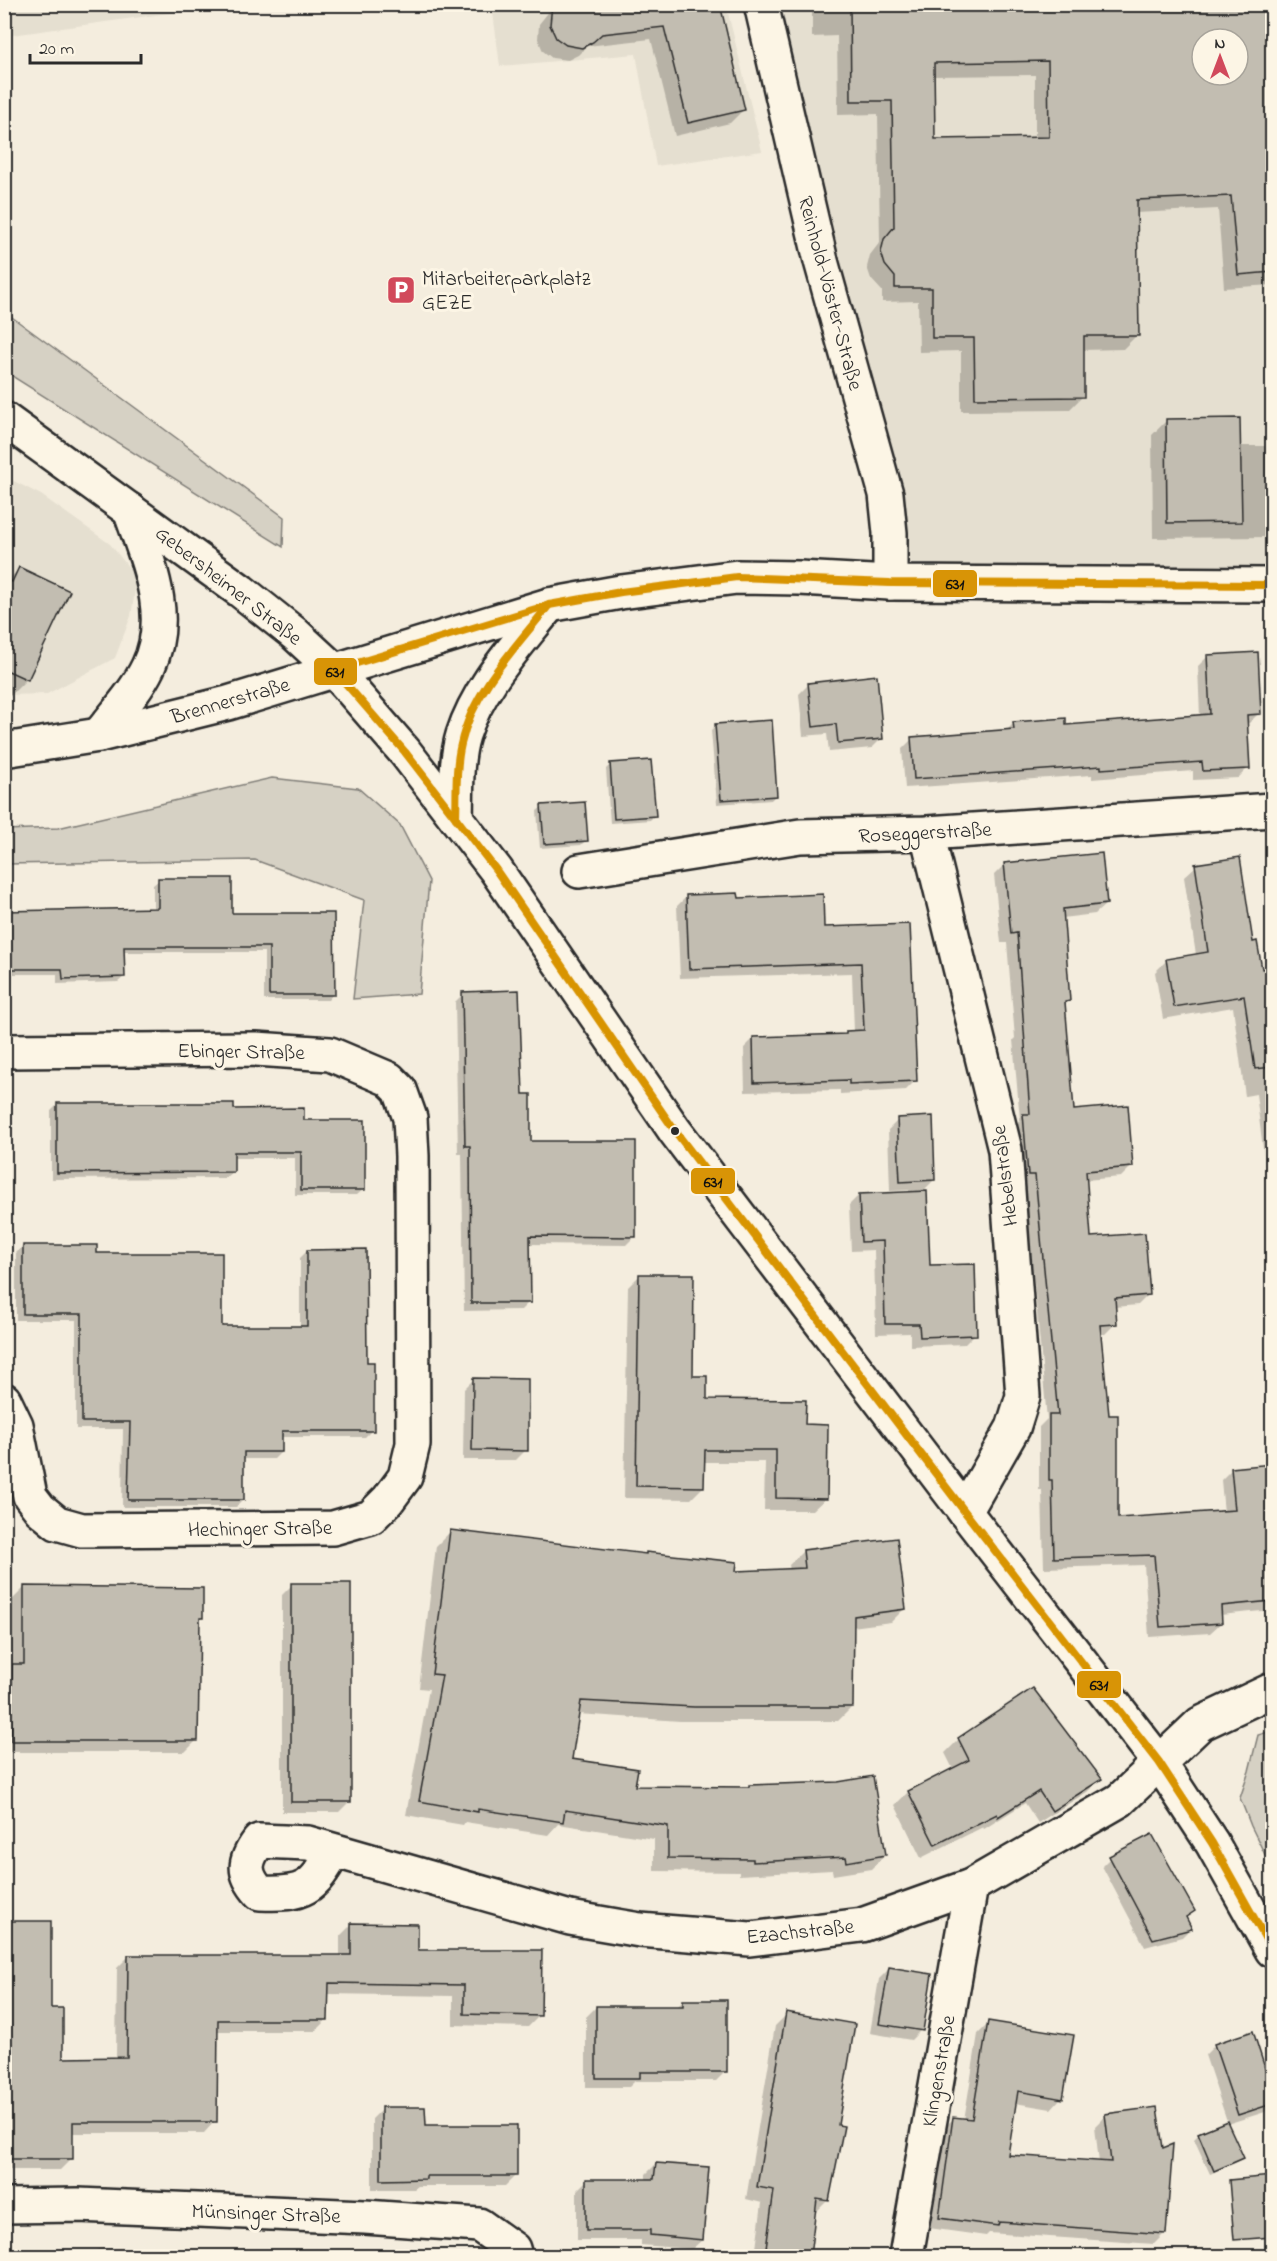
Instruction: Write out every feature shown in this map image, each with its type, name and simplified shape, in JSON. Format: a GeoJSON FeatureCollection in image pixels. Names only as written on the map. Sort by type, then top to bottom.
{"type":"FeatureCollection","features":[{"type":"Feature","properties":{"kind":"street","name":"Reinhold-Vöster-Straße"},"geometry":{"type":"LineString","coordinates":[[761,4],[820,261],[886,494],[890,533],[890,583]]}},
{"type":"Feature","properties":{"kind":"street","name":"Gebersheimer Straße"},"geometry":{"type":"LineString","coordinates":[[4,419],[241,591],[295,634],[334,670],[405,752],[496,870],[675,1131],[1159,1762],[1212,1843],[1272,1950]]}},
{"type":"Feature","properties":{"kind":"street"},"geometry":{"type":"LineString","coordinates":[[99,735],[135,690],[149,665],[157,638],[157,592],[130,510]]}},
{"type":"Feature","properties":{"kind":"street","name":"Brennerstraße"},"geometry":{"type":"LineString","coordinates":[[4,750],[99,735],[228,703],[549,604],[621,592],[737,578],[799,578],[890,583],[1272,585]]}},
{"type":"Feature","properties":{"kind":"street"},"geometry":{"type":"LineString","coordinates":[[456,818],[459,759],[462,737],[468,721],[481,692],[549,604]]}},
{"type":"Feature","properties":{"kind":"street","name":"Roseggerstraße"},"geometry":{"type":"LineString","coordinates":[[579,872],[800,836],[927,833],[1272,810]]}},
{"type":"Feature","properties":{"kind":"street","name":"Hebelstraße"},"geometry":{"type":"LineString","coordinates":[[927,833],[1005,1150],[1023,1396],[1013,1428],[965,1512]]}},
{"type":"Feature","properties":{"kind":"street","name":"Ebinger Straße"},"geometry":{"type":"LineString","coordinates":[[4,1051],[256,1049],[330,1054],[389,1079],[400,1090],[410,1118],[412,1156]]}},
{"type":"Feature","properties":{"kind":"street","name":"Hechinger Straße"},"geometry":{"type":"LineString","coordinates":[[4,1400],[16,1425],[30,1496],[40,1509],[57,1523],[82,1530],[333,1528],[371,1517],[388,1500],[405,1477],[413,1444],[412,1156]]}},
{"type":"Feature","properties":{"kind":"street","name":"Ezachstraße"},"geometry":{"type":"LineString","coordinates":[[334,1851],[570,1918],[640,1929],[750,1939],[862,1925],[970,1886],[1120,1800],[1200,1724],[1272,1690]]}},
{"type":"Feature","properties":{"kind":"street","name":"Klingenstraße"},"geometry":{"type":"LineString","coordinates":[[906,2256],[970,1886]]}},
{"type":"Feature","properties":{"kind":"street","name":"Münsinger Straße"},"geometry":{"type":"LineString","coordinates":[[4,2206],[90,2206],[364,2217],[479,2225],[513,2249],[515,2256]]}},
{"type":"Feature","properties":{"kind":"shaded area"},"geometry":{"type":"Polygon","coordinates":[[[5,4],[227,4],[227,5],[5,36],[5,4]]]}},
{"type":"Feature","properties":{"kind":"shaded area"},"geometry":{"type":"Polygon","coordinates":[[[492,5],[726,5],[762,151],[656,166],[636,54],[500,66],[492,5]]]}},
{"type":"Feature","properties":{"kind":"shaded area"},"geometry":{"type":"Polygon","coordinates":[[[761,5],[1272,5],[1272,585],[890,583],[761,5]]]}},
{"type":"Feature","properties":{"kind":"shaded area"},"geometry":{"type":"Polygon","coordinates":[[[5,312],[284,517],[283,547],[15,378],[5,369],[5,312]]]}},
{"type":"Feature","properties":{"kind":"shaded area"},"geometry":{"type":"Polygon","coordinates":[[[4,476],[41,495],[110,544],[137,578],[131,616],[115,658],[47,694],[5,695],[4,476]]]}},
{"type":"Feature","properties":{"kind":"shaded area"},"geometry":{"type":"Polygon","coordinates":[[[272,778],[358,788],[400,825],[429,881],[419,994],[353,999],[364,900],[255,860],[5,864],[5,830],[58,828],[272,778]]]}},
{"type":"Feature","properties":{"kind":"shaded area"},"geometry":{"type":"Polygon","coordinates":[[[1272,1731],[1272,1869],[1240,1798],[1258,1735],[1272,1731]]]}},
{"type":"Feature","properties":{"kind":"building"},"geometry":{"type":"Polygon","coordinates":[[[552,4],[720,4],[745,110],[688,123],[664,27],[602,34],[582,48],[566,45],[556,38],[550,25],[552,4]]]}},
{"type":"Feature","properties":{"kind":"building"},"geometry":{"type":"Polygon","coordinates":[[[850,4],[1272,4],[1272,272],[1238,275],[1231,196],[1137,200],[1139,336],[1084,336],[1084,397],[975,398],[974,338],[932,338],[932,288],[895,288],[895,277],[885,265],[881,252],[884,239],[894,227],[892,101],[851,101],[850,4]],[[1048,61],[934,63],[935,139],[1049,137],[1048,61]]]}},
{"type":"Feature","properties":{"kind":"building"},"geometry":{"type":"Polygon","coordinates":[[[1240,418],[1242,522],[1167,523],[1166,419],[1240,418]]]}},
{"type":"Feature","properties":{"kind":"building"},"geometry":{"type":"Polygon","coordinates":[[[19,567],[70,591],[28,680],[4,669],[4,578],[12,582],[19,567]]]}},
{"type":"Feature","properties":{"kind":"building"},"geometry":{"type":"Polygon","coordinates":[[[1258,652],[1261,714],[1247,715],[1250,769],[1203,771],[1202,762],[1101,769],[1101,766],[914,779],[911,737],[1014,729],[1013,722],[1066,718],[1066,725],[1210,714],[1207,655],[1258,652]]]}},
{"type":"Feature","properties":{"kind":"building"},"geometry":{"type":"Polygon","coordinates":[[[877,675],[883,739],[838,743],[836,724],[813,727],[808,683],[877,675]]]}},
{"type":"Feature","properties":{"kind":"building"},"geometry":{"type":"Polygon","coordinates":[[[772,720],[777,796],[721,800],[715,724],[772,720]]]}},
{"type":"Feature","properties":{"kind":"building"},"geometry":{"type":"Polygon","coordinates":[[[651,760],[656,816],[614,819],[610,763],[651,760]]]}},
{"type":"Feature","properties":{"kind":"building"},"geometry":{"type":"Polygon","coordinates":[[[585,802],[588,841],[544,844],[541,805],[585,802]]]}},
{"type":"Feature","properties":{"kind":"building"},"geometry":{"type":"Polygon","coordinates":[[[1102,853],[1107,904],[1063,909],[1070,1001],[1065,1002],[1074,1110],[1128,1105],[1133,1167],[1086,1171],[1091,1237],[1145,1233],[1150,1295],[1115,1298],[1117,1324],[1100,1325],[1109,1415],[1118,1415],[1118,1518],[1235,1510],[1231,1468],[1272,1464],[1272,1601],[1221,1606],[1222,1623],[1160,1627],[1154,1555],[1054,1558],[1052,1480],[1049,1480],[1049,1415],[1058,1415],[1035,1175],[1028,1175],[1023,1114],[1030,1114],[1017,933],[1011,934],[1004,863],[1102,853]]]}},
{"type":"Feature","properties":{"kind":"building"},"geometry":{"type":"Polygon","coordinates":[[[1240,857],[1253,942],[1257,941],[1262,969],[1269,968],[1272,992],[1272,1067],[1255,1069],[1244,996],[1174,1007],[1166,959],[1208,952],[1195,864],[1240,857]]]}},
{"type":"Feature","properties":{"kind":"building"},"geometry":{"type":"Polygon","coordinates":[[[158,878],[232,878],[232,913],[334,913],[335,995],[269,995],[269,947],[124,947],[125,977],[63,979],[62,969],[4,969],[4,911],[158,908],[158,878]]]}},
{"type":"Feature","properties":{"kind":"building"},"geometry":{"type":"Polygon","coordinates":[[[738,893],[739,898],[823,894],[824,927],[910,924],[917,1081],[849,1084],[849,1080],[754,1083],[753,1037],[846,1034],[846,1031],[864,1030],[861,963],[689,969],[686,895],[738,893]]]}},
{"type":"Feature","properties":{"kind":"building"},"geometry":{"type":"Polygon","coordinates":[[[519,990],[523,1094],[531,1094],[531,1141],[636,1141],[636,1237],[530,1236],[531,1303],[471,1303],[470,1146],[465,1146],[462,992],[519,990]]]}},
{"type":"Feature","properties":{"kind":"building"},"geometry":{"type":"Polygon","coordinates":[[[57,1103],[234,1103],[234,1109],[304,1108],[304,1120],[365,1120],[365,1190],[301,1190],[301,1152],[234,1152],[234,1172],[57,1173],[57,1103]]]}},
{"type":"Feature","properties":{"kind":"building"},"geometry":{"type":"Polygon","coordinates":[[[933,1116],[935,1180],[900,1182],[897,1118],[933,1116]]]}},
{"type":"Feature","properties":{"kind":"building"},"geometry":{"type":"Polygon","coordinates":[[[927,1191],[930,1265],[975,1264],[977,1335],[920,1337],[919,1324],[885,1324],[883,1241],[861,1242],[859,1194],[927,1191]]]}},
{"type":"Feature","properties":{"kind":"building"},"geometry":{"type":"Polygon","coordinates":[[[23,1245],[97,1245],[97,1253],[222,1253],[222,1326],[307,1326],[307,1250],[366,1249],[367,1362],[374,1362],[374,1431],[282,1431],[282,1452],[244,1452],[244,1500],[128,1500],[130,1422],[82,1422],[82,1314],[23,1314],[23,1245]]]}},
{"type":"Feature","properties":{"kind":"building"},"geometry":{"type":"Polygon","coordinates":[[[639,1274],[694,1274],[693,1376],[707,1376],[707,1399],[806,1400],[805,1424],[828,1425],[827,1499],[776,1498],[776,1450],[705,1450],[704,1487],[636,1486],[639,1274]]]}},
{"type":"Feature","properties":{"kind":"building"},"geometry":{"type":"Polygon","coordinates":[[[473,1378],[528,1379],[528,1451],[472,1450],[473,1378]]]}},
{"type":"Feature","properties":{"kind":"building"},"geometry":{"type":"Polygon","coordinates":[[[450,1530],[646,1554],[646,1552],[737,1562],[736,1571],[805,1568],[803,1550],[897,1538],[906,1609],[854,1616],[853,1707],[694,1707],[581,1701],[572,1759],[638,1769],[635,1786],[749,1787],[749,1785],[838,1782],[873,1776],[886,1855],[847,1862],[846,1857],[753,1862],[753,1859],[668,1858],[668,1826],[565,1810],[563,1822],[478,1809],[478,1812],[419,1801],[442,1675],[432,1674],[450,1530]]]}},
{"type":"Feature","properties":{"kind":"building"},"geometry":{"type":"Polygon","coordinates":[[[291,1583],[351,1583],[351,1802],[291,1802],[291,1583]]]}},
{"type":"Feature","properties":{"kind":"building"},"geometry":{"type":"Polygon","coordinates":[[[24,1586],[203,1588],[203,1618],[200,1618],[198,1741],[11,1741],[12,1664],[24,1664],[24,1586]]]}},
{"type":"Feature","properties":{"kind":"building"},"geometry":{"type":"Polygon","coordinates":[[[1033,1688],[1102,1779],[1052,1811],[1039,1791],[998,1817],[997,1814],[935,1845],[908,1791],[969,1760],[958,1738],[1033,1688]]]}},
{"type":"Feature","properties":{"kind":"building"},"geometry":{"type":"Polygon","coordinates":[[[1152,1834],[1195,1911],[1186,1917],[1192,1929],[1153,1939],[1109,1856],[1152,1834]]]}},
{"type":"Feature","properties":{"kind":"building"},"geometry":{"type":"Polygon","coordinates":[[[4,1921],[51,1921],[51,2008],[63,2008],[63,2058],[127,2057],[128,1955],[351,1955],[351,1923],[418,1924],[418,1950],[542,1950],[541,2016],[464,2014],[464,1985],[329,1983],[328,2020],[218,2020],[217,2122],[73,2122],[73,2159],[4,2159],[4,1921]]]}},
{"type":"Feature","properties":{"kind":"building"},"geometry":{"type":"Polygon","coordinates":[[[889,1967],[932,1974],[923,2031],[879,2024],[889,1967]]]}},
{"type":"Feature","properties":{"kind":"building"},"geometry":{"type":"Polygon","coordinates":[[[683,2000],[727,2000],[727,2072],[640,2072],[640,2078],[596,2078],[596,2006],[683,2006],[683,2000]]]}},
{"type":"Feature","properties":{"kind":"building"},"geometry":{"type":"Polygon","coordinates":[[[786,2012],[855,2024],[838,2125],[844,2126],[829,2201],[817,2199],[810,2256],[765,2256],[774,2190],[757,2187],[786,2012]]]}},
{"type":"Feature","properties":{"kind":"building"},"geometry":{"type":"Polygon","coordinates":[[[988,2021],[1074,2035],[1063,2099],[1018,2091],[1008,2155],[1111,2162],[1105,2114],[1157,2107],[1163,2148],[1173,2144],[1166,2234],[999,2222],[998,2226],[939,2218],[953,2117],[972,2119],[988,2021]]]}},
{"type":"Feature","properties":{"kind":"building"},"geometry":{"type":"Polygon","coordinates":[[[1253,2031],[1272,2090],[1272,2104],[1238,2115],[1214,2044],[1253,2031]]]}},
{"type":"Feature","properties":{"kind":"building"},"geometry":{"type":"Polygon","coordinates":[[[381,2107],[425,2107],[426,2125],[517,2125],[517,2176],[426,2176],[426,2179],[381,2180],[381,2107]]]}},
{"type":"Feature","properties":{"kind":"building"},"geometry":{"type":"Polygon","coordinates":[[[1227,2121],[1244,2158],[1214,2171],[1198,2133],[1227,2121]]]}},
{"type":"Feature","properties":{"kind":"building"},"geometry":{"type":"Polygon","coordinates":[[[656,2163],[709,2167],[703,2240],[650,2235],[650,2230],[586,2230],[586,2179],[654,2179],[656,2163]]]}},
{"type":"Feature","properties":{"kind":"building"},"geometry":{"type":"Polygon","coordinates":[[[1272,2176],[1272,2237],[1234,2240],[1229,2180],[1272,2176]]]}},
{"type":"Feature","properties":{"kind":"transit line","name":"631"},"geometry":{"type":"LineString","coordinates":[[1272,585],[890,583],[737,577],[621,592],[549,605],[334,670],[405,752],[496,870],[675,1131],[1159,1762],[1212,1843],[1272,1950]]}},
{"type":"Feature","properties":{"kind":"transit line","name":"631"},"geometry":{"type":"LineString","coordinates":[[456,818],[461,744],[475,705],[497,670],[549,605]]}},
{"type":"Feature","properties":{"kind":"place","name":"Mitarbeiterparkplatz GEZE"},"geometry":{"type":"Point","coordinates":[401,290]}}]}
